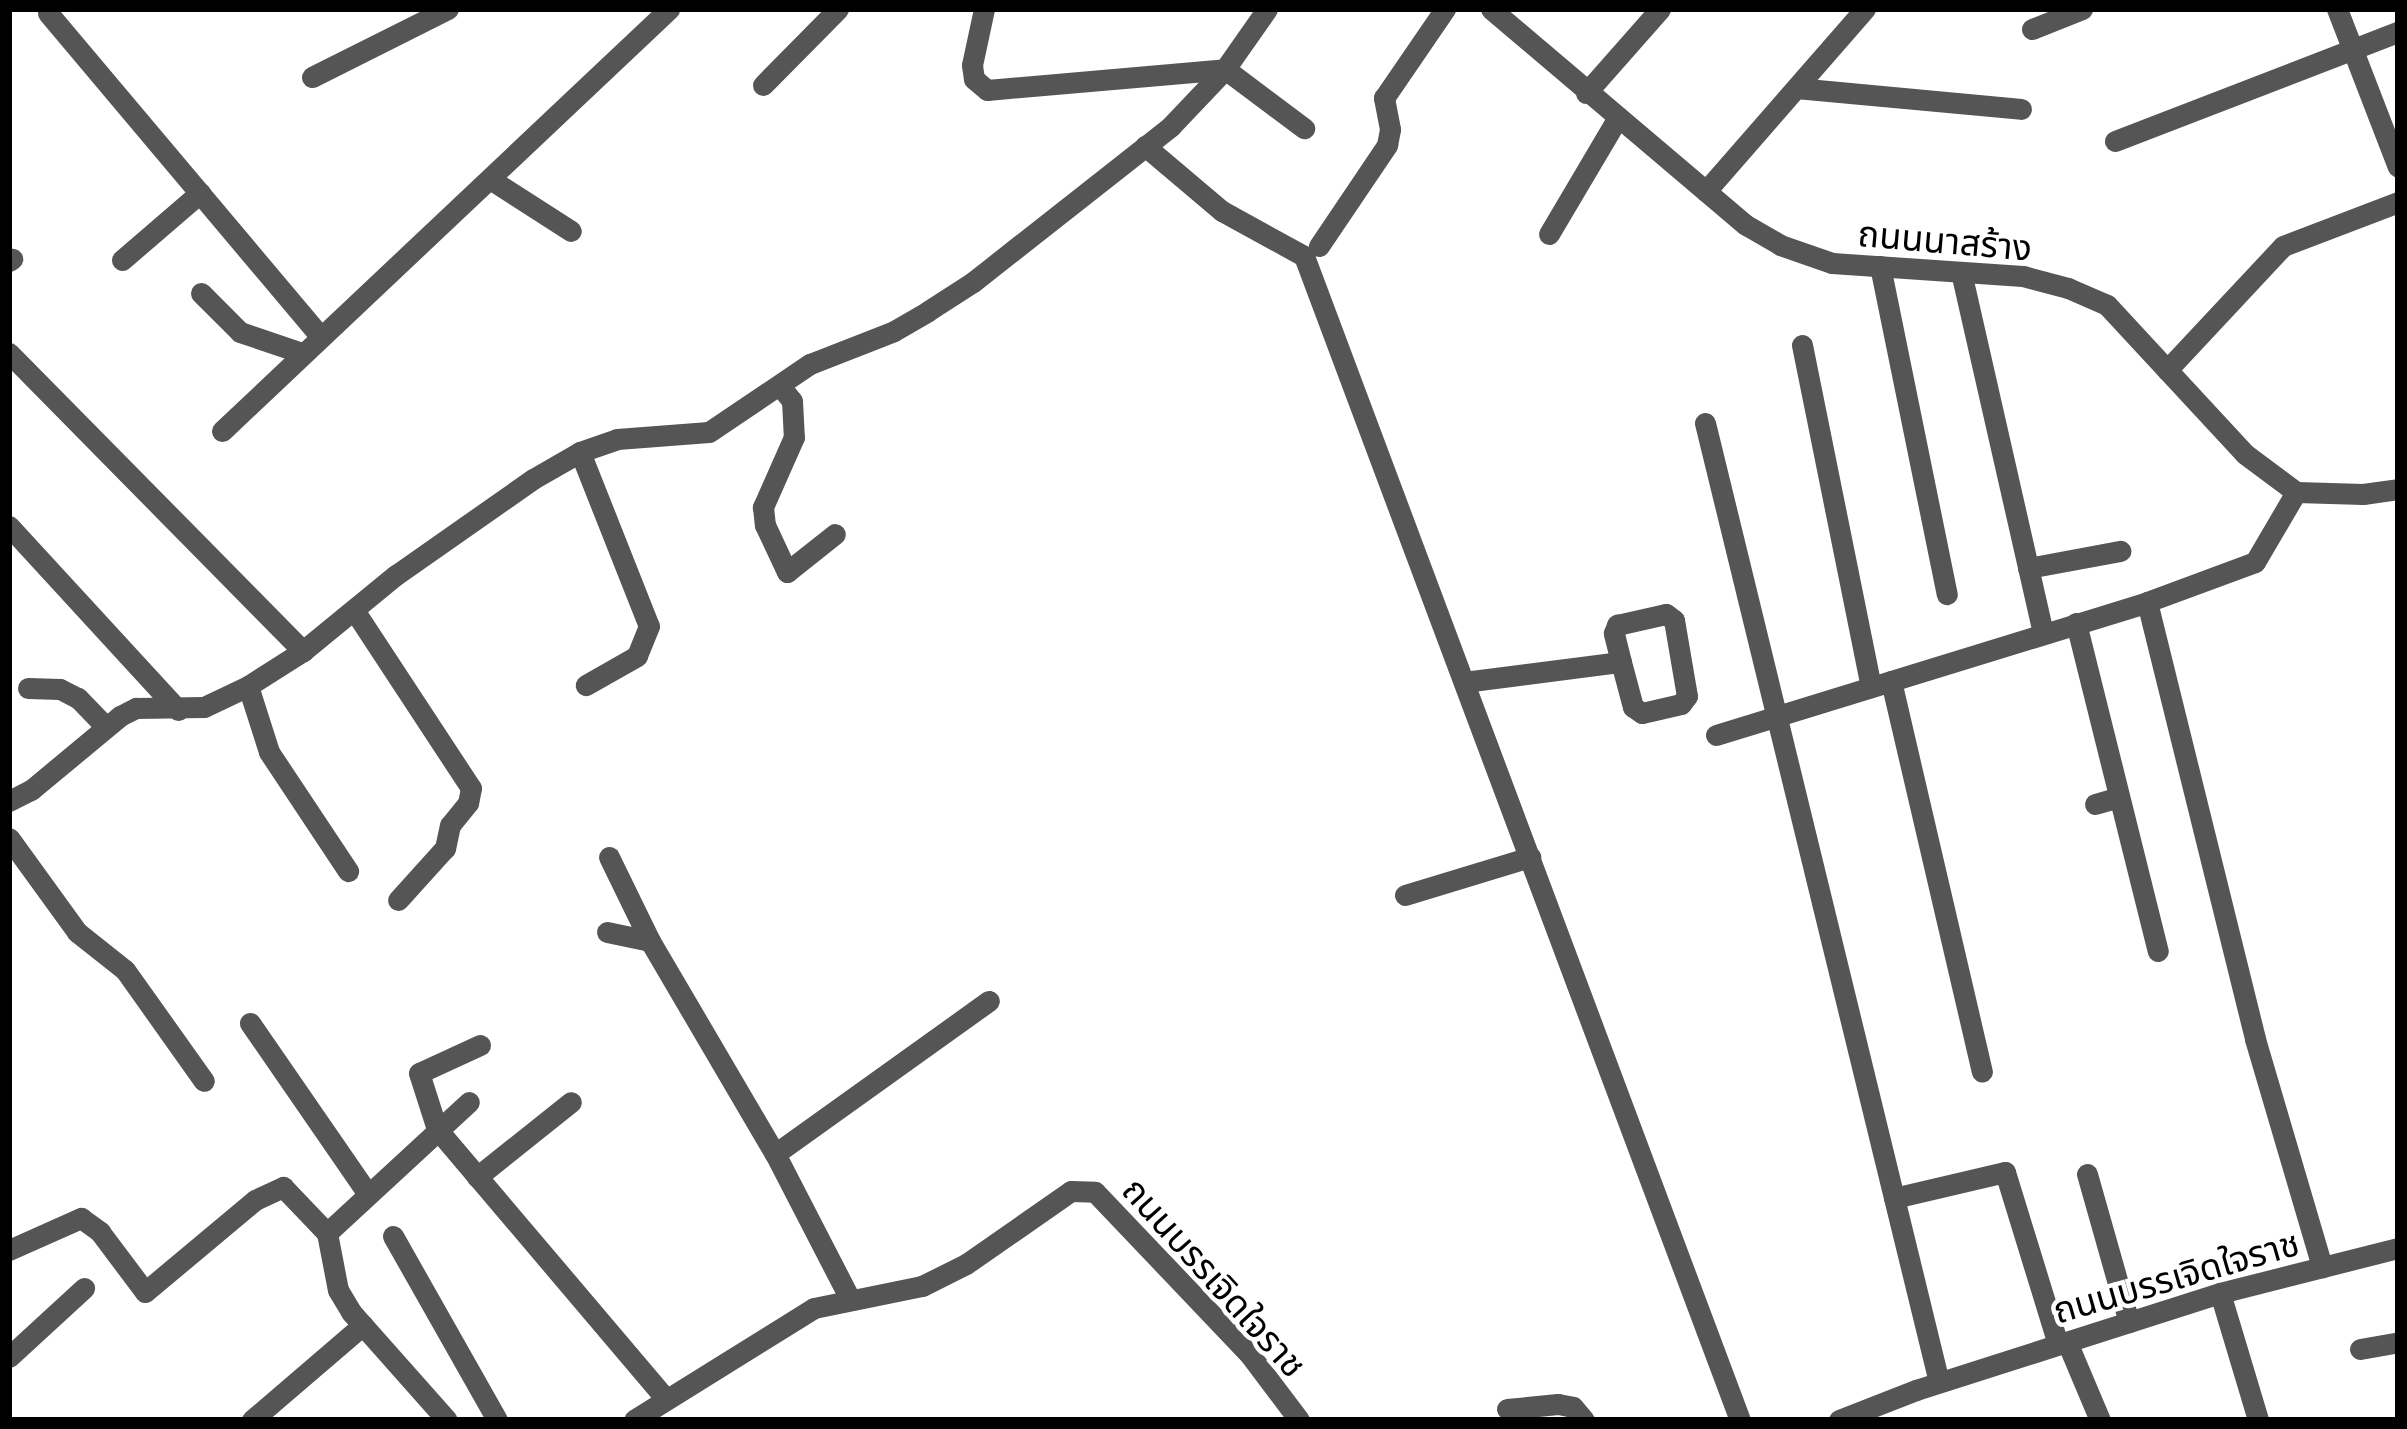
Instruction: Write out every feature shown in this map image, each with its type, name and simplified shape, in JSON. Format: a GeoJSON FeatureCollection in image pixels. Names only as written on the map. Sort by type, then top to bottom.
{"type":"FeatureCollection","features":[{"type":"Feature","properties":{"kind":"street"},"geometry":{"type":"LineString","coordinates":[[312,76],[448,9]]}},
{"type":"Feature","properties":{"kind":"street"},"geometry":{"type":"LineString","coordinates":[[222,431],[669,9]]}},
{"type":"Feature","properties":{"kind":"street"},"geometry":{"type":"LineString","coordinates":[[763,85],[838,9]]}},
{"type":"Feature","properties":{"kind":"street"},"geometry":{"type":"LineString","coordinates":[[984,9],[972,65],[974,79],[987,90],[1225,69],[1304,128]]}},
{"type":"Feature","properties":{"kind":"street"},"geometry":{"type":"LineString","coordinates":[[9,801],[31,790],[136,708],[204,707],[248,686],[303,651],[532,479],[580,452],[617,439],[709,432],[810,364],[894,332],[973,282],[1145,146],[1225,69],[1267,9]]}},
{"type":"Feature","properties":{"kind":"street"},"geometry":{"type":"LineString","coordinates":[[1319,246],[1387,145],[1390,129],[1384,98],[1394,77],[1445,9]]}},
{"type":"Feature","properties":{"kind":"street","name":"ถนนนาสร้าง"},"geometry":{"type":"LineString","coordinates":[[1491,9],[1617,119],[1780,245],[1832,263],[2023,276],[2107,305],[2245,454],[2296,492]]}},
{"type":"Feature","properties":{"kind":"street"},"geometry":{"type":"LineString","coordinates":[[1586,93],[1660,9]]}},
{"type":"Feature","properties":{"kind":"street"},"geometry":{"type":"LineString","coordinates":[[1706,191],[1865,9]]}},
{"type":"Feature","properties":{"kind":"street"},"geometry":{"type":"LineString","coordinates":[[2032,29],[2082,9]]}},
{"type":"Feature","properties":{"kind":"street"},"geometry":{"type":"LineString","coordinates":[[2337,9],[2398,167]]}},
{"type":"Feature","properties":{"kind":"street"},"geometry":{"type":"LineString","coordinates":[[48,13],[320,336]]}},
{"type":"Feature","properties":{"kind":"street"},"geometry":{"type":"LineString","coordinates":[[2116,141],[2398,32]]}},
{"type":"Feature","properties":{"kind":"street"},"geometry":{"type":"LineString","coordinates":[[1796,88],[2021,109]]}},
{"type":"Feature","properties":{"kind":"street"},"geometry":{"type":"LineString","coordinates":[[1550,234],[1617,119]]}},
{"type":"Feature","properties":{"kind":"street"},"geometry":{"type":"LineString","coordinates":[[1145,146],[1222,211],[1304,256],[1740,1420]]}},
{"type":"Feature","properties":{"kind":"street"},"geometry":{"type":"LineString","coordinates":[[490,178],[571,231]]}},
{"type":"Feature","properties":{"kind":"street"},"geometry":{"type":"LineString","coordinates":[[122,260],[200,193]]}},
{"type":"Feature","properties":{"kind":"street"},"geometry":{"type":"LineString","coordinates":[[2167,370],[2283,246],[2398,202]]}},
{"type":"Feature","properties":{"kind":"street"},"geometry":{"type":"LineString","coordinates":[[1880,266],[1947,594]]}},
{"type":"Feature","properties":{"kind":"street"},"geometry":{"type":"LineString","coordinates":[[1960,272],[2043,633]]}},
{"type":"Feature","properties":{"kind":"street"},"geometry":{"type":"LineString","coordinates":[[201,293],[240,332],[302,353]]}},
{"type":"Feature","properties":{"kind":"street"},"geometry":{"type":"LineString","coordinates":[[1802,344],[1881,684],[1982,1072]]}},
{"type":"Feature","properties":{"kind":"street"},"geometry":{"type":"LineString","coordinates":[[9,352],[303,651]]}},
{"type":"Feature","properties":{"kind":"street"},"geometry":{"type":"LineString","coordinates":[[780,386],[792,400],[794,437],[763,508],[765,525],[787,572],[835,535]]}},
{"type":"Feature","properties":{"kind":"street"},"geometry":{"type":"LineString","coordinates":[[1705,424],[1939,1382]]}},
{"type":"Feature","properties":{"kind":"street"},"geometry":{"type":"LineString","coordinates":[[580,452],[649,626],[637,656],[586,685]]}},
{"type":"Feature","properties":{"kind":"street"},"geometry":{"type":"LineString","coordinates":[[1716,735],[2147,602],[2255,562],[2296,492],[2347,495],[2398,488]]}},
{"type":"Feature","properties":{"kind":"street"},"geometry":{"type":"LineString","coordinates":[[9,526],[178,710]]}},
{"type":"Feature","properties":{"kind":"street"},"geometry":{"type":"LineString","coordinates":[[2028,568],[2120,551]]}},
{"type":"Feature","properties":{"kind":"street"},"geometry":{"type":"LineString","coordinates":[[2147,602],[2255,1039],[2322,1267]]}},
{"type":"Feature","properties":{"kind":"street"},"geometry":{"type":"LineString","coordinates":[[354,610],[471,788],[468,803],[450,824],[445,848],[398,900]]}},
{"type":"Feature","properties":{"kind":"street"},"geometry":{"type":"LineString","coordinates":[[1670,616],[1687,696],[1681,704],[1642,713],[1633,707],[1621,662],[1614,634],[1618,625],[1670,616]]}},
{"type":"Feature","properties":{"kind":"street"},"geometry":{"type":"LineString","coordinates":[[2075,623],[2158,951]]}},
{"type":"Feature","properties":{"kind":"street"},"geometry":{"type":"LineString","coordinates":[[1464,682],[1621,662]]}},
{"type":"Feature","properties":{"kind":"street"},"geometry":{"type":"LineString","coordinates":[[248,686],[269,752],[348,871]]}},
{"type":"Feature","properties":{"kind":"street"},"geometry":{"type":"LineString","coordinates":[[28,688],[60,689],[78,698],[106,728]]}},
{"type":"Feature","properties":{"kind":"street"},"geometry":{"type":"LineString","coordinates":[[2096,804],[2120,797]]}},
{"type":"Feature","properties":{"kind":"street"},"geometry":{"type":"LineString","coordinates":[[9,838],[77,932],[125,970],[204,1081]]}},
{"type":"Feature","properties":{"kind":"street"},"geometry":{"type":"LineString","coordinates":[[609,857],[650,940],[775,1154],[850,1299]]}},
{"type":"Feature","properties":{"kind":"street"},"geometry":{"type":"LineString","coordinates":[[1405,895],[1529,857]]}},
{"type":"Feature","properties":{"kind":"street"},"geometry":{"type":"LineString","coordinates":[[607,932],[650,940]]}},
{"type":"Feature","properties":{"kind":"street"},"geometry":{"type":"LineString","coordinates":[[775,1154],[989,1001]]}},
{"type":"Feature","properties":{"kind":"street"},"geometry":{"type":"LineString","coordinates":[[250,1023],[368,1194]]}},
{"type":"Feature","properties":{"kind":"street"},"geometry":{"type":"LineString","coordinates":[[480,1045],[419,1073],[437,1129],[666,1399]]}},
{"type":"Feature","properties":{"kind":"street"},"geometry":{"type":"LineString","coordinates":[[327,1233],[469,1102]]}},
{"type":"Feature","properties":{"kind":"street"},"geometry":{"type":"LineString","coordinates":[[477,1177],[571,1102]]}},
{"type":"Feature","properties":{"kind":"street"},"geometry":{"type":"LineString","coordinates":[[1894,1198],[2005,1172],[2063,1343],[2100,1420]]}},
{"type":"Feature","properties":{"kind":"street"},"geometry":{"type":"LineString","coordinates":[[2086,1174],[2129,1322]]}},
{"type":"Feature","properties":{"kind":"street"},"geometry":{"type":"LineString","coordinates":[[9,1250],[81,1218],[100,1232],[145,1292],[279,1186],[327,1233],[338,1290],[447,1420]]}},
{"type":"Feature","properties":{"kind":"street","name":"ถนนบรรเจิดใจราช"},"geometry":{"type":"LineString","coordinates":[[634,1420],[814,1308],[922,1286],[966,1264],[1071,1191],[1095,1192],[1250,1354],[1299,1420]]}},
{"type":"Feature","properties":{"kind":"street"},"geometry":{"type":"LineString","coordinates":[[393,1236],[497,1420]]}},
{"type":"Feature","properties":{"kind":"street","name":"ถนนบรรเจิดใจราช"},"geometry":{"type":"LineString","coordinates":[[1851,1418],[1939,1382],[2220,1293],[2398,1248]]}},
{"type":"Feature","properties":{"kind":"street"},"geometry":{"type":"LineString","coordinates":[[9,1358],[84,1288]]}},
{"type":"Feature","properties":{"kind":"street"},"geometry":{"type":"LineString","coordinates":[[2220,1293],[2258,1420]]}},
{"type":"Feature","properties":{"kind":"street"},"geometry":{"type":"LineString","coordinates":[[252,1420],[363,1324]]}},
{"type":"Feature","properties":{"kind":"street"},"geometry":{"type":"LineString","coordinates":[[2360,1349],[2398,1342]]}},
{"type":"Feature","properties":{"kind":"street"},"geometry":{"type":"LineString","coordinates":[[1507,1408],[1558,1404],[1573,1407],[1584,1420]]}}]}
